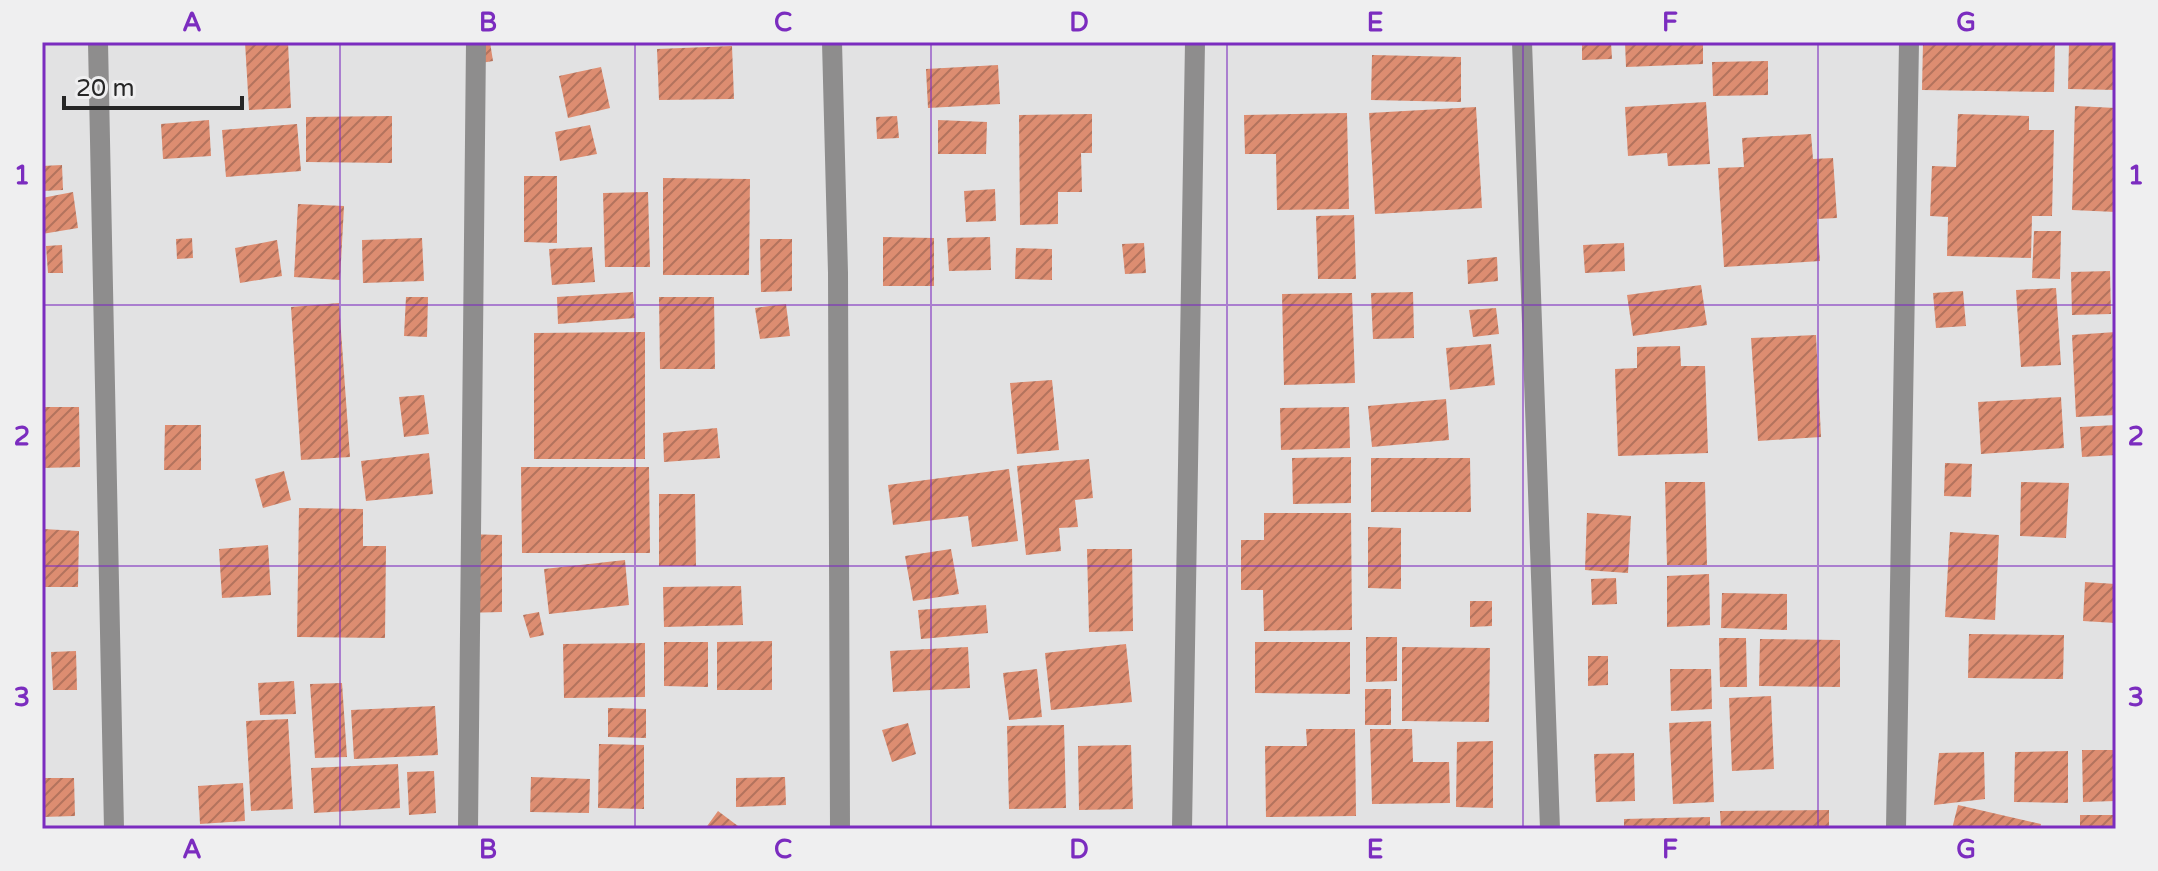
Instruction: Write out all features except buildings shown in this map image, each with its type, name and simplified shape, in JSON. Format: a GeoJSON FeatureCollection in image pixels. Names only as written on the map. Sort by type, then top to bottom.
{"type":"FeatureCollection","features":[{"type":"Feature","properties":{"kind":"street"},"geometry":{"type":"LineString","coordinates":[[98,42],[114,829]]}},
{"type":"Feature","properties":{"kind":"street"},"geometry":{"type":"LineString","coordinates":[[468,829],[476,42]]}},
{"type":"Feature","properties":{"kind":"street"},"geometry":{"type":"LineString","coordinates":[[832,42],[839,289],[840,829]]}},
{"type":"Feature","properties":{"kind":"street"},"geometry":{"type":"LineString","coordinates":[[1182,829],[1195,42]]}},
{"type":"Feature","properties":{"kind":"street"},"geometry":{"type":"LineString","coordinates":[[1522,42],[1550,829]]}},
{"type":"Feature","properties":{"kind":"street"},"geometry":{"type":"LineString","coordinates":[[1896,829],[1909,42]]}}]}
